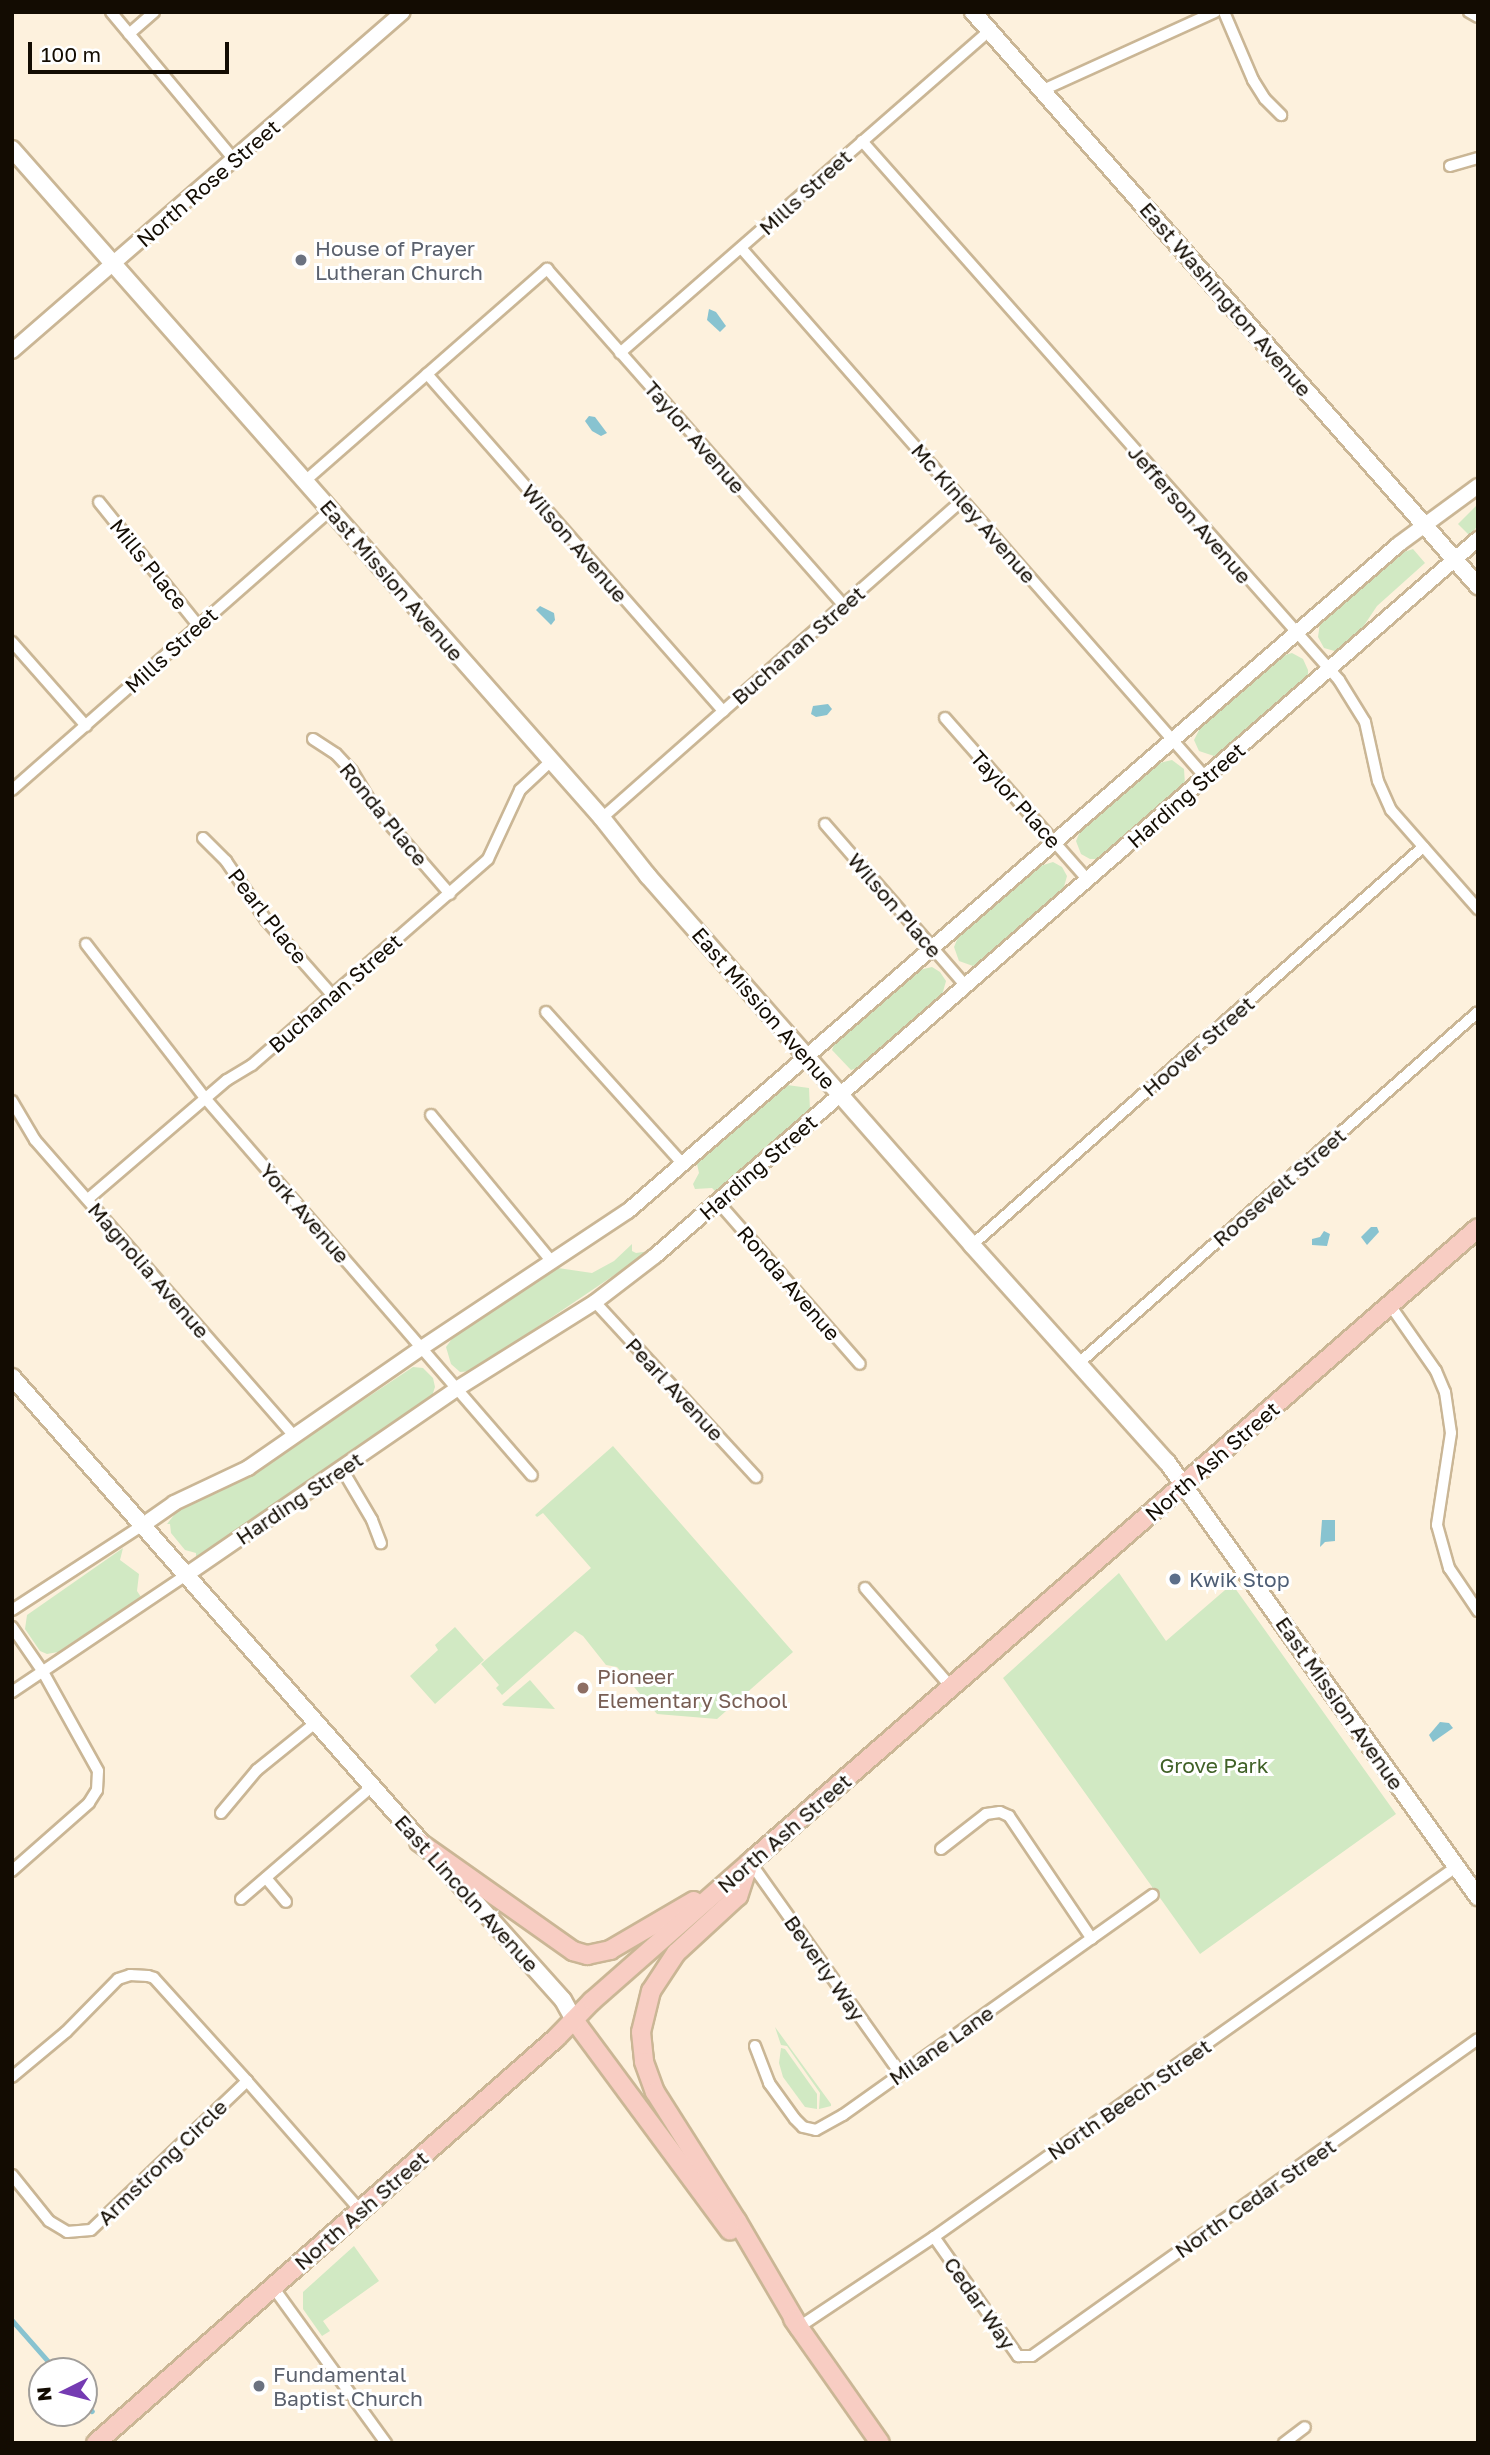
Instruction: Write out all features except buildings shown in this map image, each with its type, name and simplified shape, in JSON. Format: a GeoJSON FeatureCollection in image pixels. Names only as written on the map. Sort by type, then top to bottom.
{"type":"FeatureCollection","features":[{"type":"Feature","properties":{"kind":"main road","name":"East Washington Avenue"},"geometry":{"type":"LineString","coordinates":[[973,12],[1478,586]]}},
{"type":"Feature","properties":{"kind":"main road","name":"East Mission Avenue"},"geometry":{"type":"LineString","coordinates":[[12,149],[602,818],[808,1058],[1184,1485],[1478,1897]]}},
{"type":"Feature","properties":{"kind":"main road","name":"North Ash Street"},"geometry":{"type":"LineString","coordinates":[[96,2443],[727,1882],[1478,1228]]}},
{"type":"Feature","properties":{"kind":"main road","name":"East Lincoln Avenue"},"geometry":{"type":"LineString","coordinates":[[12,1377],[314,1724],[554,1990],[880,2443]]}},
{"type":"Feature","properties":{"kind":"main road"},"geometry":{"type":"LineString","coordinates":[[419,1842],[573,1951],[587,1955],[610,1950],[727,1882]]}},
{"type":"Feature","properties":{"kind":"main road"},"geometry":{"type":"LineString","coordinates":[[750,1862],[738,1896],[676,1953],[651,1991],[641,2032],[644,2062],[654,2092],[737,2221],[799,2327]]}},
{"type":"Feature","properties":{"kind":"street"},"geometry":{"type":"LineString","coordinates":[[111,12],[235,161]]}},
{"type":"Feature","properties":{"kind":"street"},"geometry":{"type":"LineString","coordinates":[[129,34],[154,12]]}},
{"type":"Feature","properties":{"kind":"street","name":"North Rose Street"},"geometry":{"type":"LineString","coordinates":[[12,351],[235,161],[403,12]]}},
{"type":"Feature","properties":{"kind":"street"},"geometry":{"type":"LineString","coordinates":[[1043,90],[1215,12]]}},
{"type":"Feature","properties":{"kind":"street"},"geometry":{"type":"LineString","coordinates":[[1223,12],[1253,80],[1265,99],[1281,115]]}},
{"type":"Feature","properties":{"kind":"street"},"geometry":{"type":"LineString","coordinates":[[1469,12],[1478,17]]}},
{"type":"Feature","properties":{"kind":"street","name":"Mills Street"},"geometry":{"type":"LineString","coordinates":[[620,353],[989,31]]}},
{"type":"Feature","properties":{"kind":"street","name":"Jefferson Avenue"},"geometry":{"type":"LineString","coordinates":[[862,141],[1296,635],[1330,670],[1365,722],[1378,781],[1387,803],[1478,909]]}},
{"type":"Feature","properties":{"kind":"street"},"geometry":{"type":"LineString","coordinates":[[1450,166],[1478,158]]}},
{"type":"Feature","properties":{"kind":"street","name":"Mc Kinley Avenue"},"geometry":{"type":"LineString","coordinates":[[742,249],[1206,778]]}},
{"type":"Feature","properties":{"kind":"street","name":"Taylor Avenue"},"geometry":{"type":"LineString","coordinates":[[427,374],[547,269],[843,606]]}},
{"type":"Feature","properties":{"kind":"street"},"geometry":{"type":"LineString","coordinates":[[305,481],[427,374]]}},
{"type":"Feature","properties":{"kind":"street","name":"Wilson Avenue"},"geometry":{"type":"LineString","coordinates":[[427,374],[723,711]]}},
{"type":"Feature","properties":{"kind":"street"},"geometry":{"type":"LineString","coordinates":[[12,1610],[174,1503],[248,1468],[422,1347],[628,1211],[1399,544],[1478,486]]}},
{"type":"Feature","properties":{"kind":"street","name":"Buchanan Street"},"geometry":{"type":"LineString","coordinates":[[602,818],[963,500]]}},
{"type":"Feature","properties":{"kind":"street","name":"Mills Place"},"geometry":{"type":"LineString","coordinates":[[99,502],[198,625]]}},
{"type":"Feature","properties":{"kind":"street","name":"Mills Street"},"geometry":{"type":"LineString","coordinates":[[12,790],[331,510]]}},
{"type":"Feature","properties":{"kind":"street","name":"Harding Street"},"geometry":{"type":"LineString","coordinates":[[12,1692],[458,1388],[595,1302],[718,1202],[1478,539]]}},
{"type":"Feature","properties":{"kind":"street"},"geometry":{"type":"LineString","coordinates":[[12,642],[86,726]]}},
{"type":"Feature","properties":{"kind":"street","name":"Taylor Place"},"geometry":{"type":"LineString","coordinates":[[945,718],[1088,880]]}},
{"type":"Feature","properties":{"kind":"street","name":"Ronda Place"},"geometry":{"type":"LineString","coordinates":[[313,739],[337,754],[352,771],[372,804],[450,894]]}},
{"type":"Feature","properties":{"kind":"street","name":"Buchanan Street"},"geometry":{"type":"LineString","coordinates":[[88,1199],[205,1098],[252,1065],[488,859],[520,790],[551,761]]}},
{"type":"Feature","properties":{"kind":"street","name":"Wilson Place"},"geometry":{"type":"LineString","coordinates":[[825,824],[966,986]]}},
{"type":"Feature","properties":{"kind":"street","name":"Pearl Place"},"geometry":{"type":"LineString","coordinates":[[203,838],[226,862],[266,920],[333,996]]}},
{"type":"Feature","properties":{"kind":"street","name":"Hoover Street"},"geometry":{"type":"LineString","coordinates":[[972,1245],[1423,847]]}},
{"type":"Feature","properties":{"kind":"street","name":"York Avenue"},"geometry":{"type":"LineString","coordinates":[[86,944],[205,1098],[532,1475]]}},
{"type":"Feature","properties":{"kind":"street"},"geometry":{"type":"LineString","coordinates":[[546,1012],[684,1165]]}},
{"type":"Feature","properties":{"kind":"street","name":"Roosevelt Street"},"geometry":{"type":"LineString","coordinates":[[1079,1363],[1478,1012]]}},
{"type":"Feature","properties":{"kind":"street","name":"Magnolia Avenue"},"geometry":{"type":"LineString","coordinates":[[12,1101],[35,1140],[293,1435]]}},
{"type":"Feature","properties":{"kind":"street"},"geometry":{"type":"LineString","coordinates":[[431,1115],[552,1262]]}},
{"type":"Feature","properties":{"kind":"street","name":"Ronda Avenue"},"geometry":{"type":"LineString","coordinates":[[718,1202],[860,1364]]}},
{"type":"Feature","properties":{"kind":"street","name":"Pearl Avenue"},"geometry":{"type":"LineString","coordinates":[[595,1302],[756,1477]]}},
{"type":"Feature","properties":{"kind":"street"},"geometry":{"type":"LineString","coordinates":[[1390,1305],[1436,1371],[1445,1392],[1451,1433],[1437,1504],[1437,1525],[1449,1568],[1478,1611]]}},
{"type":"Feature","properties":{"kind":"street"},"geometry":{"type":"LineString","coordinates":[[342,1469],[372,1520],[381,1544]]}},
{"type":"Feature","properties":{"kind":"street"},"geometry":{"type":"LineString","coordinates":[[865,1588],[951,1687]]}},
{"type":"Feature","properties":{"kind":"street"},"geometry":{"type":"LineString","coordinates":[[12,1627],[43,1672],[98,1772],[97,1790],[89,1803],[12,1871]]}},
{"type":"Feature","properties":{"kind":"street"},"geometry":{"type":"LineString","coordinates":[[221,1813],[257,1770],[314,1724]]}},
{"type":"Feature","properties":{"kind":"street"},"geometry":{"type":"LineString","coordinates":[[241,1899],[371,1787]]}},
{"type":"Feature","properties":{"kind":"street"},"geometry":{"type":"LineString","coordinates":[[941,1849],[986,1814],[1000,1812],[1009,1816],[1092,1939]]}},
{"type":"Feature","properties":{"kind":"street","name":"Beverly Way"},"geometry":{"type":"LineString","coordinates":[[750,1862],[900,2073]]}},
{"type":"Feature","properties":{"kind":"street","name":"North Beech Street"},"geometry":{"type":"LineString","coordinates":[[799,2327],[934,2237],[1456,1867]]}},
{"type":"Feature","properties":{"kind":"street"},"geometry":{"type":"LineString","coordinates":[[266,1878],[286,1902]]}},
{"type":"Feature","properties":{"kind":"street","name":"Milane Lane"},"geometry":{"type":"LineString","coordinates":[[755,2046],[775,2092],[803,2127],[816,2130],[1153,1895]]}},
{"type":"Feature","properties":{"kind":"street"},"geometry":{"type":"LineString","coordinates":[[12,2077],[66,2032],[118,1979],[130,1975],[154,1978],[360,2210]]}},
{"type":"Feature","properties":{"kind":"street","name":"North Cedar Street"},"geometry":{"type":"LineString","coordinates":[[1032,2356],[1478,2039]]}},
{"type":"Feature","properties":{"kind":"street","name":"Armstrong Circle"},"geometry":{"type":"LineString","coordinates":[[12,2175],[48,2221],[67,2232],[91,2230],[247,2081]]}},
{"type":"Feature","properties":{"kind":"street","name":"Cedar Way"},"geometry":{"type":"LineString","coordinates":[[934,2237],[1018,2356],[1032,2356]]}},
{"type":"Feature","properties":{"kind":"street"},"geometry":{"type":"LineString","coordinates":[[273,2287],[386,2443]]}},
{"type":"Feature","properties":{"kind":"street"},"geometry":{"type":"LineString","coordinates":[[1284,2443],[1305,2427]]}},
{"type":"Feature","properties":{"kind":"green space"},"geometry":{"type":"Polygon","coordinates":[[[1478,504],[1478,526],[1469,535],[1458,524],[1478,504]]]}},
{"type":"Feature","properties":{"kind":"green space"},"geometry":{"type":"Polygon","coordinates":[[[1413,549],[1425,563],[1377,606],[1357,636],[1338,652],[1324,648],[1318,637],[1320,623],[1401,553],[1413,549]]]}},
{"type":"Feature","properties":{"kind":"green space"},"geometry":{"type":"Polygon","coordinates":[[[1292,653],[1303,659],[1308,670],[1308,679],[1217,757],[1199,751],[1194,740],[1202,724],[1278,657],[1292,653]]]}},
{"type":"Feature","properties":{"kind":"green space"},"geometry":{"type":"Polygon","coordinates":[[[1172,760],[1184,769],[1185,785],[1100,859],[1090,859],[1081,854],[1076,841],[1082,827],[1155,764],[1172,760]]]}},
{"type":"Feature","properties":{"kind":"green space"},"geometry":{"type":"Polygon","coordinates":[[[1053,862],[1062,867],[1067,876],[1062,894],[983,962],[973,966],[959,961],[954,947],[960,933],[1037,867],[1053,862]]]}},
{"type":"Feature","properties":{"kind":"green space"},"geometry":{"type":"Polygon","coordinates":[[[932,967],[940,972],[946,981],[941,999],[861,1067],[851,1070],[832,1050],[835,1042],[915,971],[932,967]]]}},
{"type":"Feature","properties":{"kind":"green space"},"geometry":{"type":"Polygon","coordinates":[[[787,1085],[809,1088],[810,1110],[716,1192],[712,1188],[695,1189],[693,1184],[699,1173],[697,1164],[787,1085]]]}},
{"type":"Feature","properties":{"kind":"green space"},"geometry":{"type":"Polygon","coordinates":[[[632,1244],[632,1251],[636,1253],[650,1251],[472,1371],[460,1372],[451,1364],[446,1347],[454,1336],[558,1268],[592,1273],[614,1261],[632,1244]]]}},
{"type":"Feature","properties":{"kind":"green space"},"geometry":{"type":"Polygon","coordinates":[[[413,1367],[423,1368],[433,1378],[435,1387],[431,1399],[206,1553],[196,1557],[196,1553],[185,1550],[171,1533],[170,1524],[167,1524],[178,1510],[252,1474],[413,1367]]]}},
{"type":"Feature","properties":{"kind":"green space"},"geometry":{"type":"Polygon","coordinates":[[[613,1446],[793,1652],[717,1719],[657,1714],[617,1667],[606,1665],[583,1636],[575,1631],[502,1695],[496,1688],[499,1685],[481,1664],[591,1568],[543,1513],[537,1517],[535,1515],[613,1446]]]}},
{"type":"Feature","properties":{"kind":"green space"},"geometry":{"type":"Polygon","coordinates":[[[123,1548],[120,1560],[139,1574],[137,1591],[141,1597],[58,1652],[47,1654],[40,1651],[25,1629],[27,1615],[123,1548]]]}},
{"type":"Feature","properties":{"kind":"green space","name":"Grove Park"},"geometry":{"type":"Polygon","coordinates":[[[1119,1573],[1166,1641],[1232,1584],[1396,1814],[1200,1954],[1003,1678],[1119,1573]]]}},
{"type":"Feature","properties":{"kind":"green space"},"geometry":{"type":"Polygon","coordinates":[[[455,1627],[484,1660],[435,1704],[410,1676],[438,1650],[435,1645],[455,1627]]]}},
{"type":"Feature","properties":{"kind":"green space"},"geometry":{"type":"Polygon","coordinates":[[[530,1680],[555,1709],[502,1704],[530,1680]]]}},
{"type":"Feature","properties":{"kind":"green space"},"geometry":{"type":"Polygon","coordinates":[[[775,2027],[831,2106],[819,2109],[820,2093],[787,2046],[781,2045],[775,2027]]]}},
{"type":"Feature","properties":{"kind":"green space"},"geometry":{"type":"Polygon","coordinates":[[[781,2048],[785,2049],[817,2094],[817,2109],[805,2107],[783,2077],[779,2063],[781,2048]]]}},
{"type":"Feature","properties":{"kind":"green space"},"geometry":{"type":"Polygon","coordinates":[[[354,2246],[379,2281],[323,2321],[330,2331],[322,2336],[303,2309],[303,2292],[354,2246]]]}},
{"type":"Feature","properties":{"kind":"water"},"geometry":{"type":"Polygon","coordinates":[[[709,309],[716,312],[726,326],[720,332],[707,320],[709,309]]]}},
{"type":"Feature","properties":{"kind":"water"},"geometry":{"type":"Polygon","coordinates":[[[589,416],[595,417],[607,433],[601,436],[592,431],[585,421],[589,416]]]}},
{"type":"Feature","properties":{"kind":"water"},"geometry":{"type":"Polygon","coordinates":[[[540,606],[554,613],[555,620],[551,625],[536,610],[540,606]]]}},
{"type":"Feature","properties":{"kind":"water"},"geometry":{"type":"Polygon","coordinates":[[[828,704],[832,709],[827,715],[816,717],[811,714],[813,706],[828,704]]]}},
{"type":"Feature","properties":{"kind":"water"},"geometry":{"type":"Polygon","coordinates":[[[1371,1227],[1377,1227],[1379,1232],[1367,1245],[1361,1237],[1371,1227]]]}},
{"type":"Feature","properties":{"kind":"water"},"geometry":{"type":"Polygon","coordinates":[[[1324,1231],[1330,1234],[1327,1246],[1312,1245],[1312,1239],[1320,1237],[1324,1231]]]}},
{"type":"Feature","properties":{"kind":"water"},"geometry":{"type":"Polygon","coordinates":[[[1322,1520],[1335,1520],[1335,1541],[1325,1542],[1320,1547],[1322,1520]]]}},
{"type":"Feature","properties":{"kind":"water"},"geometry":{"type":"Polygon","coordinates":[[[1440,1722],[1449,1723],[1453,1728],[1433,1742],[1429,1735],[1440,1722]]]}},
{"type":"Feature","properties":{"kind":"waterway"},"geometry":{"type":"LineString","coordinates":[[12,2320],[45,2357]]}},
{"type":"Feature","properties":{"kind":"place","name":"House of Prayer Lutheran Church"},"geometry":{"type":"Point","coordinates":[301,260]}},
{"type":"Feature","properties":{"kind":"place","name":"Kwik Stop"},"geometry":{"type":"Point","coordinates":[1175,1579]}},
{"type":"Feature","properties":{"kind":"place","name":"Pioneer Elementary School"},"geometry":{"type":"Point","coordinates":[583,1688]}},
{"type":"Feature","properties":{"kind":"place","name":"Fundamental Baptist Church"},"geometry":{"type":"Point","coordinates":[259,2386]}}]}
